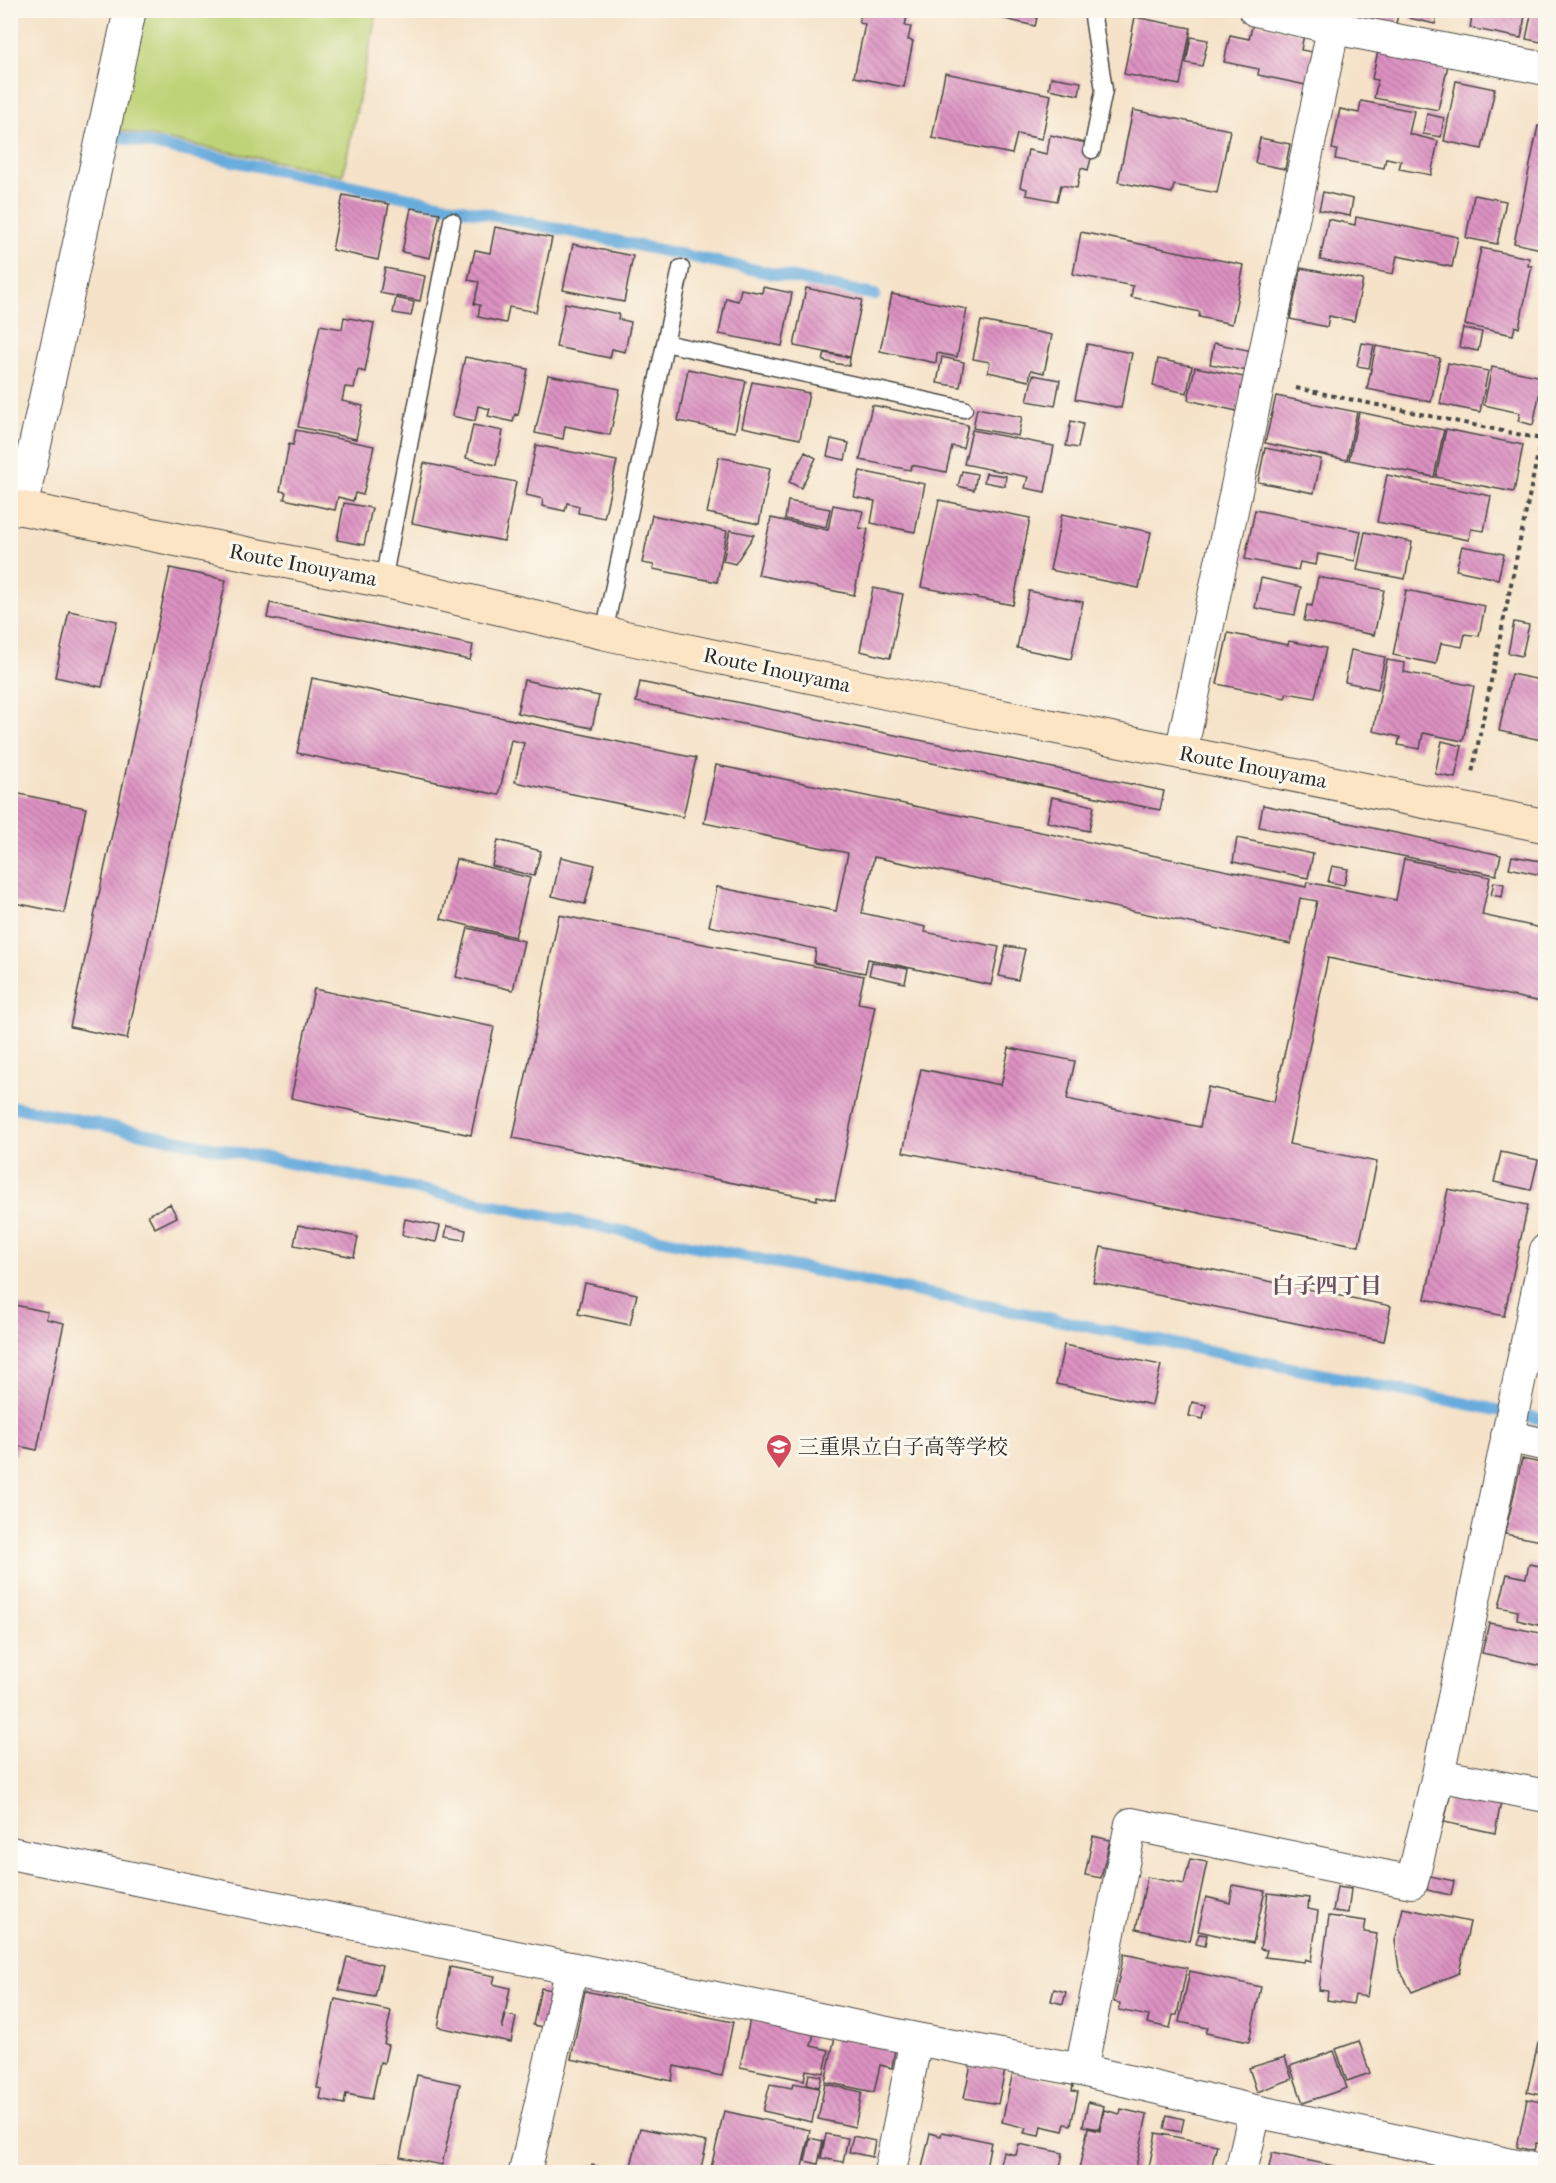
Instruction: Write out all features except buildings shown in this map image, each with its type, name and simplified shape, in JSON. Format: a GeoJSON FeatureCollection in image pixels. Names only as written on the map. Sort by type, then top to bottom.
{"type":"FeatureCollection","features":[{"type":"Feature","properties":{"kind":"main road","name":"Route Inouyama"},"geometry":{"type":"LineString","coordinates":[[16,508],[383,581],[603,633],[1545,826]]}},
{"type":"Feature","properties":{"kind":"street"},"geometry":{"type":"LineString","coordinates":[[16,508],[130,10]]}},
{"type":"Feature","properties":{"kind":"street"},"geometry":{"type":"LineString","coordinates":[[1255,10],[1336,19],[1545,69]]}},
{"type":"Feature","properties":{"kind":"street"},"geometry":{"type":"LineString","coordinates":[[1181,753],[1336,19]]}},
{"type":"Feature","properties":{"kind":"street"},"geometry":{"type":"LineString","coordinates":[[1080,2070],[1131,1824],[1412,1882],[1438,1774],[1545,1250]]}},
{"type":"Feature","properties":{"kind":"street"},"geometry":{"type":"LineString","coordinates":[[1507,1436],[1545,1445]]}},
{"type":"Feature","properties":{"kind":"street"},"geometry":{"type":"LineString","coordinates":[[1438,1774],[1545,1796]]}},
{"type":"Feature","properties":{"kind":"street"},"geometry":{"type":"LineString","coordinates":[[10,1853],[916,2039],[1080,2070],[1486,2166],[1545,2172]]}},
{"type":"Feature","properties":{"kind":"street"},"geometry":{"type":"LineString","coordinates":[[525,2172],[572,1968]]}},
{"type":"Feature","properties":{"kind":"street"},"geometry":{"type":"LineString","coordinates":[[890,2172],[916,2039]]}},
{"type":"Feature","properties":{"kind":"street"},"geometry":{"type":"LineString","coordinates":[[1241,2172],[1255,2111]]}},
{"type":"Feature","properties":{"kind":"lane"},"geometry":{"type":"LineString","coordinates":[[1092,10],[1104,90],[1092,150]]}},
{"type":"Feature","properties":{"kind":"lane"},"geometry":{"type":"LineString","coordinates":[[383,581],[452,221]]}},
{"type":"Feature","properties":{"kind":"lane"},"geometry":{"type":"LineString","coordinates":[[603,633],[681,268]]}},
{"type":"Feature","properties":{"kind":"lane"},"geometry":{"type":"LineString","coordinates":[[665,342],[964,409]]}},
{"type":"Feature","properties":{"kind":"path"},"geometry":{"type":"LineString","coordinates":[[1258,380],[1544,440],[1464,809]]}},
{"type":"Feature","properties":{"kind":"green space"},"geometry":{"type":"Polygon","coordinates":[[[139,11],[377,11],[343,175],[115,129],[139,11]]]}},
{"type":"Feature","properties":{"kind":"waterway"},"geometry":{"type":"LineString","coordinates":[[113,136],[875,295]]}},
{"type":"Feature","properties":{"kind":"waterway"},"geometry":{"type":"LineString","coordinates":[[10,1106],[1546,1420]]}},
{"type":"Feature","properties":{"kind":"place","name":"三重県立白子高等学校"},"geometry":{"type":"Point","coordinates":[779,1470]}},
{"type":"Feature","properties":{"kind":"district","name":"白子四丁目"},"geometry":{"type":"Point","coordinates":[1327,1285]}}]}
